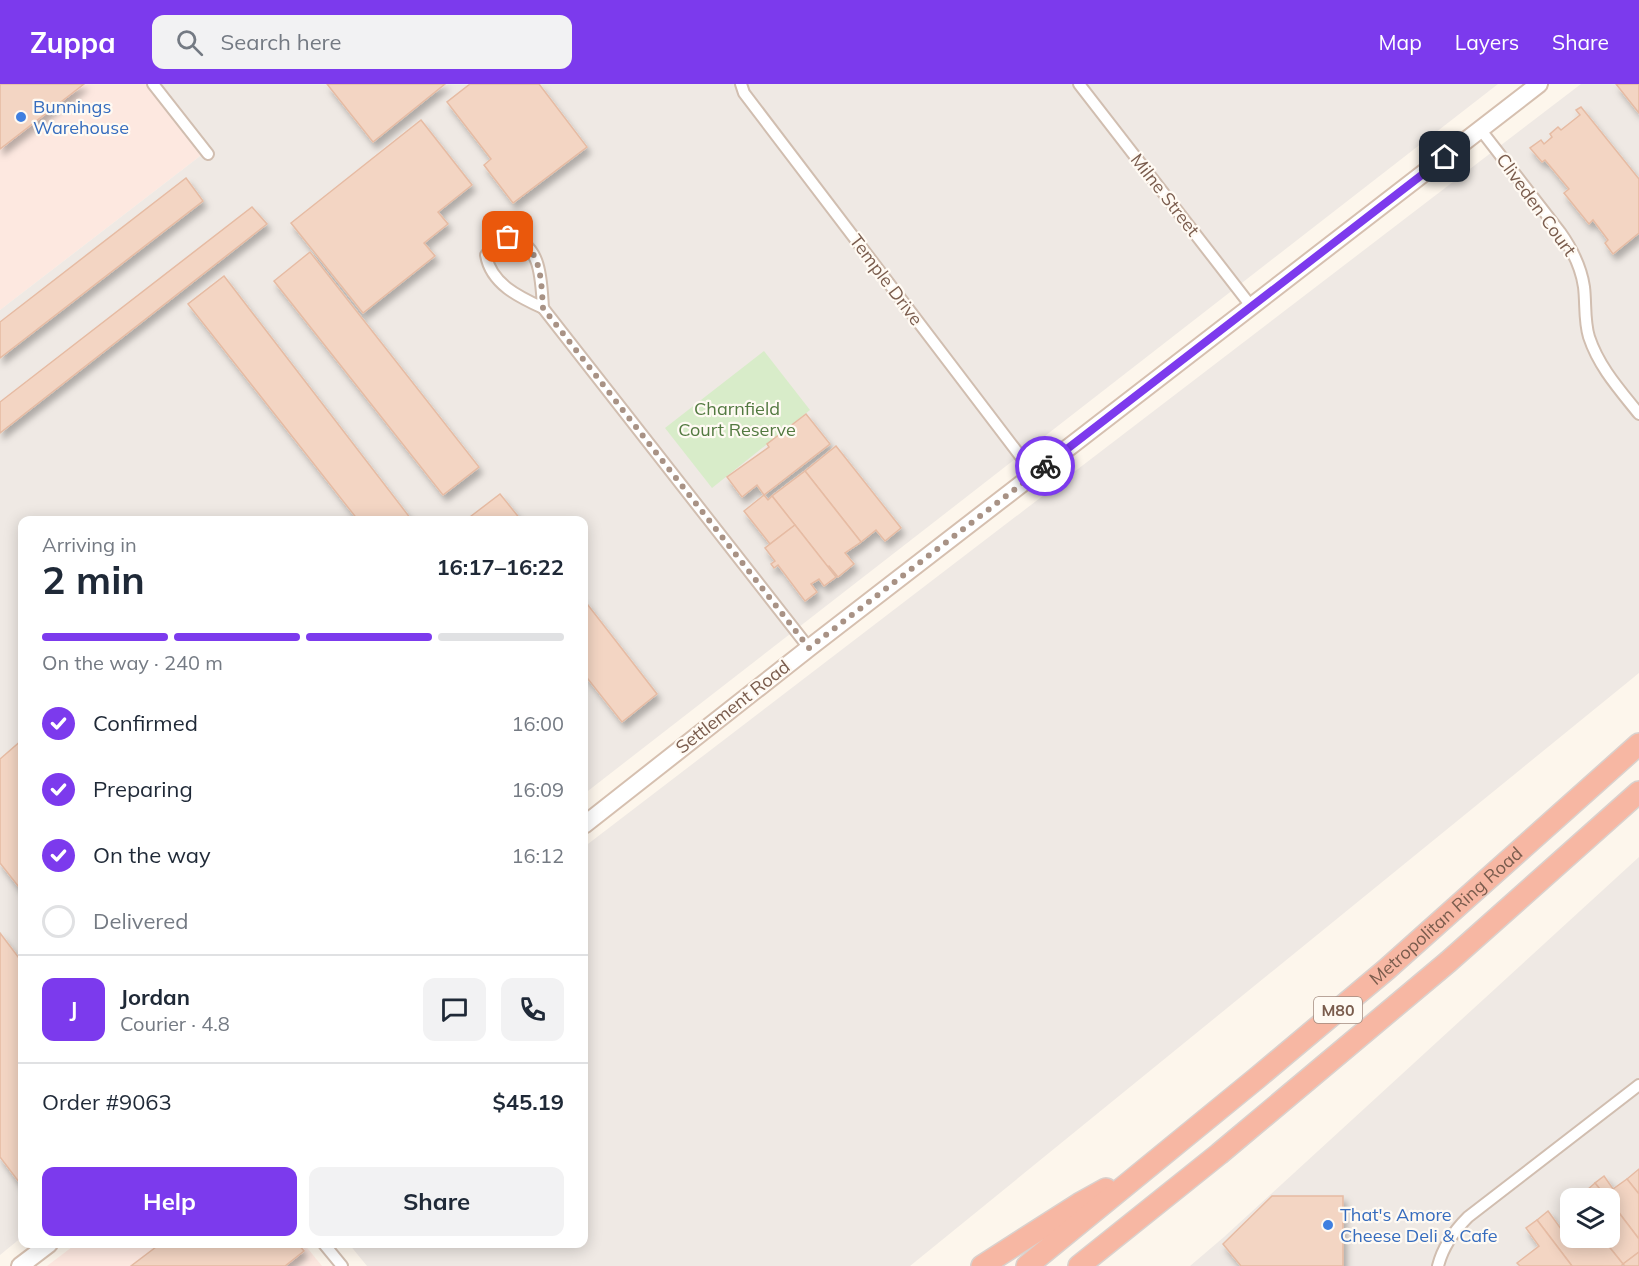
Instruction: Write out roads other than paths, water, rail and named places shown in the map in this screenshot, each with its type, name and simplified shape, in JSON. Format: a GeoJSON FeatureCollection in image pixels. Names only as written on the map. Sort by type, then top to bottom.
{"type":"FeatureCollection","features":[{"type":"Feature","properties":{"kind":"highway","name":"Metropolitan Ring Road"},"geometry":{"type":"LineString","coordinates":[[1027,1266],[1387,969],[1639,744]]}},
{"type":"Feature","properties":{"kind":"highway","name":"Metropolitan Ring Road"},"geometry":{"type":"LineString","coordinates":[[1079,1266],[1219,1154],[1431,977],[1639,792]]}},
{"type":"Feature","properties":{"kind":"highway"},"geometry":{"type":"LineString","coordinates":[[982,1266],[1079,1204],[1152,1163]]}},
{"type":"Feature","properties":{"kind":"main road","name":"Settlement Road"},"geometry":{"type":"LineString","coordinates":[[588,822],[809,648],[1539,84]]}},
{"type":"Feature","properties":{"kind":"main road"},"geometry":{"type":"LineString","coordinates":[[20,1266],[44,1248]]}},
{"type":"Feature","properties":{"kind":"street"},"geometry":{"type":"LineString","coordinates":[[153,84],[208,154]]}},
{"type":"Feature","properties":{"kind":"street","name":"Temple Drive"},"geometry":{"type":"LineString","coordinates":[[741,84],[744,93],[1034,474]]}},
{"type":"Feature","properties":{"kind":"street","name":"Milne Street"},"geometry":{"type":"LineString","coordinates":[[1079,84],[1251,306]]}},
{"type":"Feature","properties":{"kind":"street","name":"Cliveden Court"},"geometry":{"type":"LineString","coordinates":[[1480,129],[1570,247],[1578,264],[1583,285],[1588,334],[1598,360],[1639,414]]}},
{"type":"Feature","properties":{"kind":"street"},"geometry":{"type":"LineString","coordinates":[[543,308],[540,273],[531,251],[519,239],[508,237],[498,241],[486,255],[493,274],[523,299],[543,308],[809,648]]}},
{"type":"Feature","properties":{"kind":"street"},"geometry":{"type":"LineString","coordinates":[[1438,1266],[1446,1245],[1468,1217],[1639,1085]]}},
{"type":"Feature","properties":{"kind":"street"},"geometry":{"type":"LineString","coordinates":[[327,1248],[342,1266]]}},
{"type":"Feature","properties":{"kind":"place","name":"Bunnings Warehouse"},"geometry":{"type":"Point","coordinates":[21,117]}},
{"type":"Feature","properties":{"kind":"place","name":"That's Amore Cheese Deli & Cafe"},"geometry":{"type":"Point","coordinates":[1328,1225]}},
{"type":"Feature","properties":{"kind":"park label","name":"Charnfield Court Reserve"},"geometry":{"type":"Point","coordinates":[737,419]}}]}
